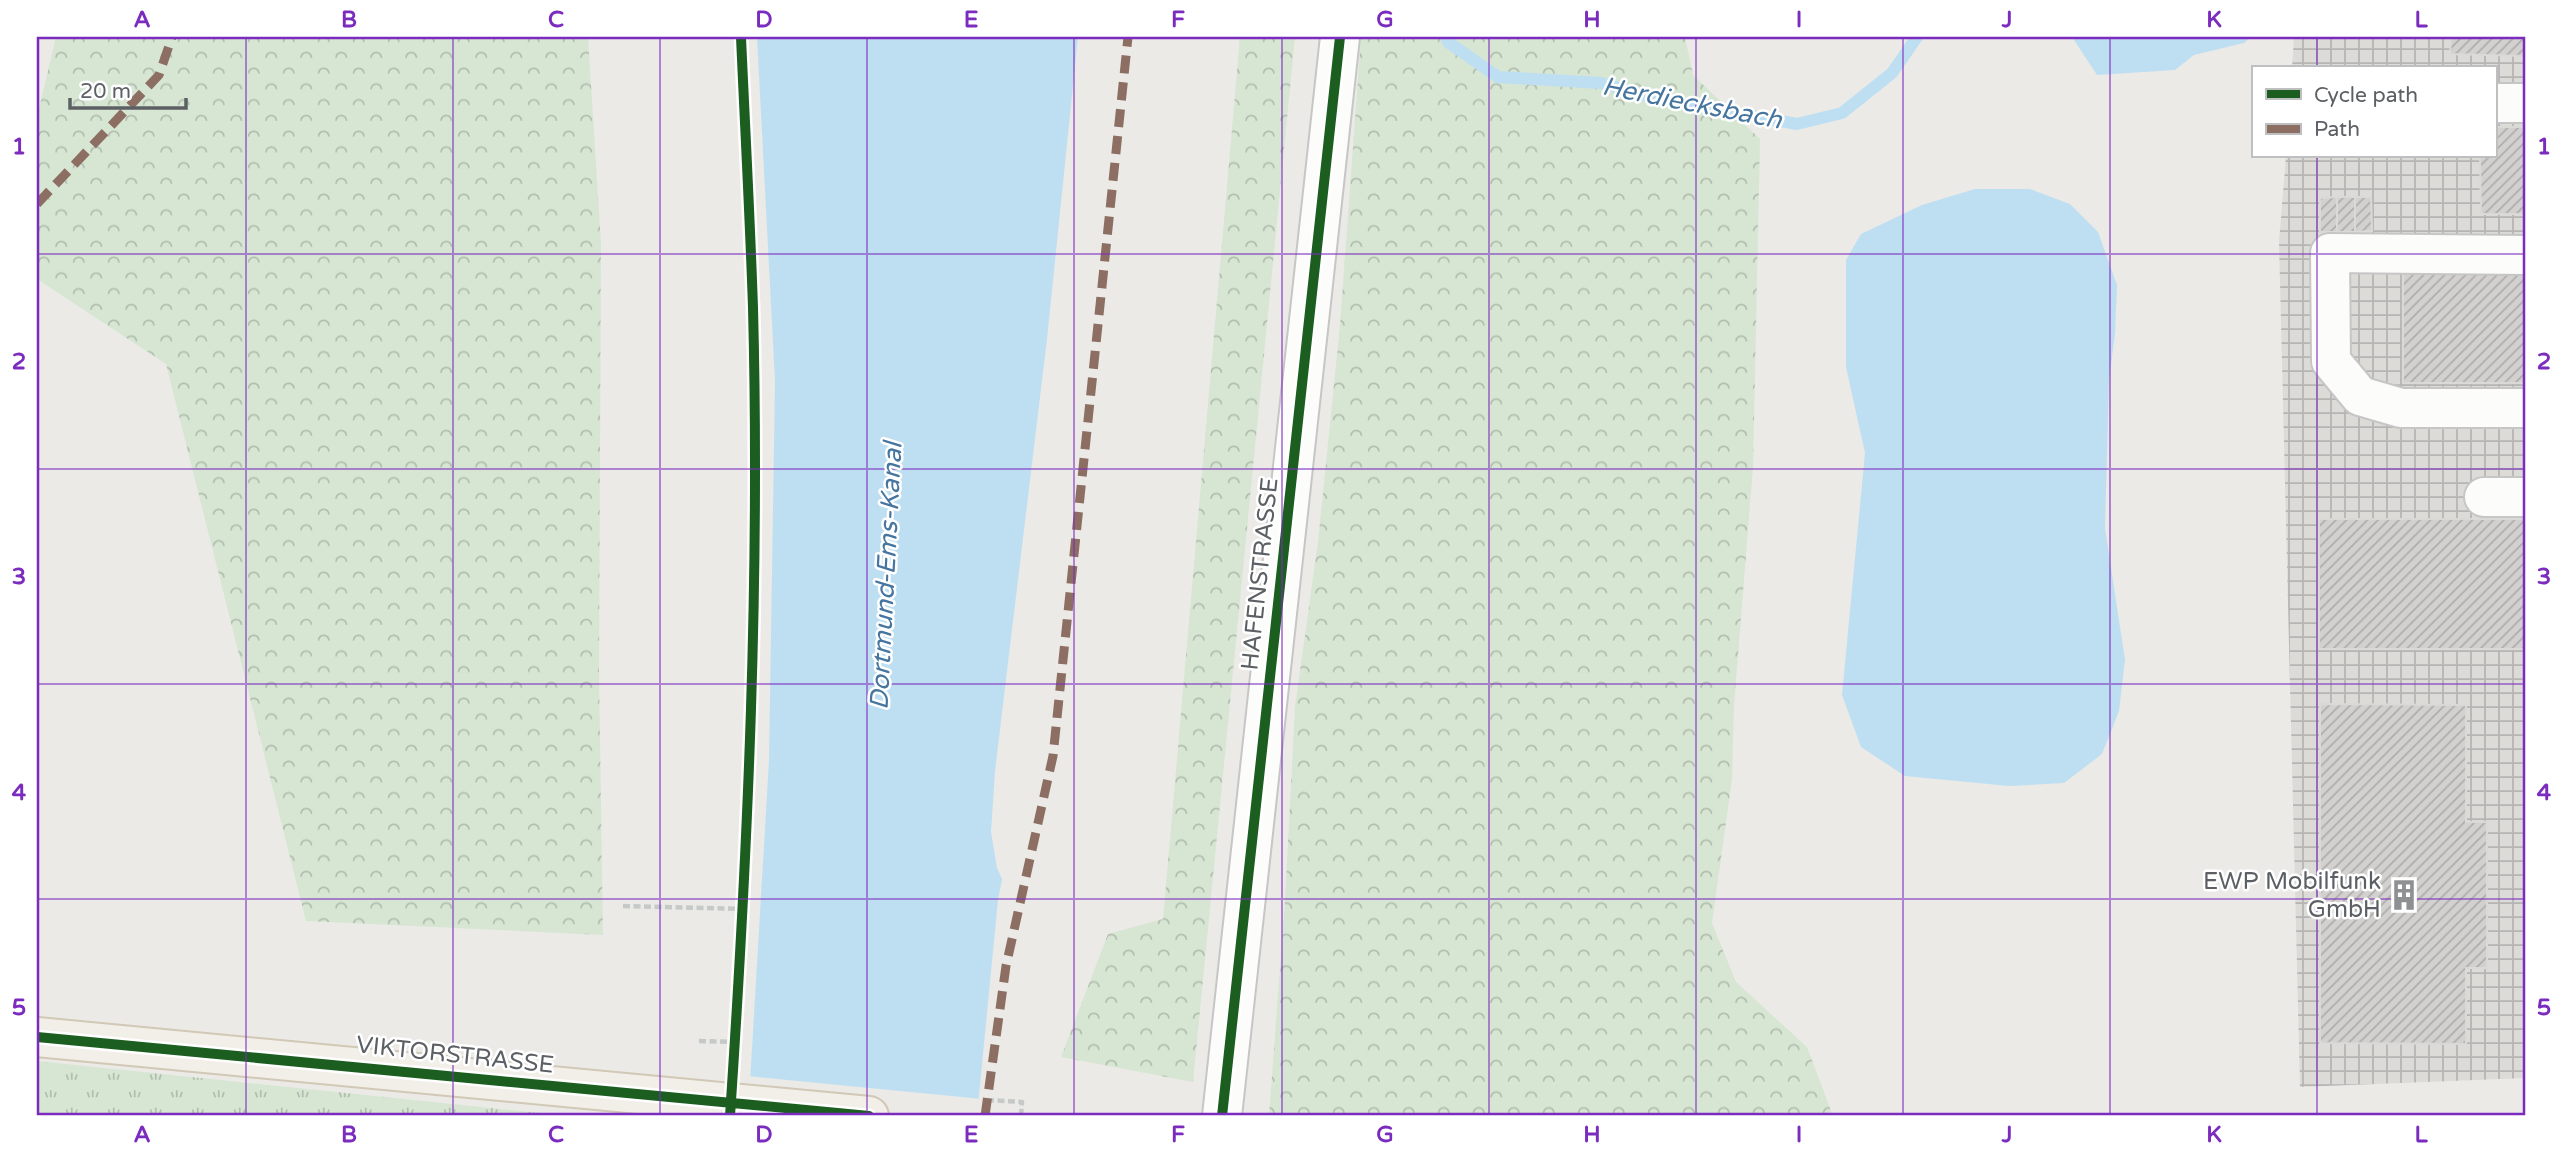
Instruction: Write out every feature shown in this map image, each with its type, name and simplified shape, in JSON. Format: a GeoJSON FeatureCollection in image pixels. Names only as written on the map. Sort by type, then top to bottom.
{"type":"FeatureCollection","features":[{"type":"Feature","properties":{"kind":"main road","name":"VIKTORSTRASSE"},"geometry":{"type":"LineString","coordinates":[[37,1037],[869,1116]]}},
{"type":"Feature","properties":{"kind":"street","name":"HAFENSTRASSE"},"geometry":{"type":"LineString","coordinates":[[1222,1116],[1340,37]]}},
{"type":"Feature","properties":{"kind":"street"},"geometry":{"type":"LineString","coordinates":[[2496,103],[2526,103]]}},
{"type":"Feature","properties":{"kind":"street"},"geometry":{"type":"LineString","coordinates":[[2526,255],[2330,253],[2331,361],[2360,396],[2401,408],[2526,408]]}},
{"type":"Feature","properties":{"kind":"street"},"geometry":{"type":"LineString","coordinates":[[2484,497],[2526,497]]}},
{"type":"Feature","properties":{"kind":"path"},"geometry":{"type":"LineString","coordinates":[[623,906],[744,909]]}},
{"type":"Feature","properties":{"kind":"path"},"geometry":{"type":"LineString","coordinates":[[699,1041],[735,1042]]}},
{"type":"Feature","properties":{"kind":"path"},"geometry":{"type":"LineString","coordinates":[[987,1100],[1022,1102],[1021,1116]]}},
{"type":"Feature","properties":{"kind":"shaded area"},"geometry":{"type":"Polygon","coordinates":[[[2294,37],[2526,37],[2526,1078],[2300,1087],[2279,242],[2286,158],[2496,158],[2496,66],[2292,66],[2294,37]]]}},
{"type":"Feature","properties":{"kind":"green space"},"geometry":{"type":"Polygon","coordinates":[[[56,37],[588,37],[601,244],[599,674],[603,935],[306,921],[166,364],[37,279],[37,117],[56,37]]]}},
{"type":"Feature","properties":{"kind":"green space"},"geometry":{"type":"Polygon","coordinates":[[[1240,37],[1295,37],[1193,1082],[1061,1057],[1108,934],[1163,919],[1240,37]]]}},
{"type":"Feature","properties":{"kind":"green space"},"geometry":{"type":"Polygon","coordinates":[[[1361,37],[1685,37],[1693,75],[1760,139],[1753,467],[1734,706],[1732,779],[1712,923],[1736,982],[1807,1047],[1833,1116],[1269,1116],[1285,900],[1295,707],[1318,542],[1340,325],[1361,37]]]}},
{"type":"Feature","properties":{"kind":"green space"},"geometry":{"type":"Polygon","coordinates":[[[37,1061],[569,1116],[37,1116],[37,1061]]]}},
{"type":"Feature","properties":{"kind":"water","name":"Dortmund-Ems-Kanal"},"geometry":{"type":"Polygon","coordinates":[[[757,37],[1078,37],[1047,339],[995,771],[991,832],[997,868],[1002,879],[977,1116],[748,1116],[769,761],[775,381],[757,37]]]}},
{"type":"Feature","properties":{"kind":"water"},"geometry":{"type":"Polygon","coordinates":[[[2072,37],[2251,37],[2244,43],[2194,55],[2175,70],[2097,75],[2072,37]]]}},
{"type":"Feature","properties":{"kind":"water"},"geometry":{"type":"Polygon","coordinates":[[[1975,189],[2030,189],[2070,204],[2098,232],[2117,285],[2115,334],[2109,380],[2105,528],[2125,660],[2119,711],[2102,754],[2064,783],[2009,786],[1905,776],[1861,747],[1842,695],[1865,453],[1846,367],[1846,260],[1861,234],[1922,205],[1975,189]]]}},
{"type":"Feature","properties":{"kind":"pier"},"geometry":{"type":"Polygon","coordinates":[[[747,1076],[982,1099],[980,1116],[745,1116],[747,1076]]]}},
{"type":"Feature","properties":{"kind":"building"},"geometry":{"type":"Polygon","coordinates":[[[2451,37],[2526,37],[2526,56],[2450,54],[2451,37]]]}},
{"type":"Feature","properties":{"kind":"building"},"geometry":{"type":"Polygon","coordinates":[[[2496,127],[2526,127],[2526,214],[2481,214],[2480,158],[2496,158],[2496,127]]]}},
{"type":"Feature","properties":{"kind":"building"},"geometry":{"type":"Polygon","coordinates":[[[2337,197],[2355,197],[2355,232],[2337,232],[2337,197]]]}},
{"type":"Feature","properties":{"kind":"building"},"geometry":{"type":"Polygon","coordinates":[[[2337,197],[2337,232],[2320,232],[2320,198],[2337,197]]]}},
{"type":"Feature","properties":{"kind":"building"},"geometry":{"type":"Polygon","coordinates":[[[2355,197],[2371,197],[2372,231],[2355,232],[2355,197]]]}},
{"type":"Feature","properties":{"kind":"building"},"geometry":{"type":"Polygon","coordinates":[[[2403,272],[2526,273],[2526,383],[2403,383],[2403,272]]]}},
{"type":"Feature","properties":{"kind":"building"},"geometry":{"type":"Polygon","coordinates":[[[2319,519],[2526,519],[2526,649],[2319,649],[2319,519]]]}},
{"type":"Feature","properties":{"kind":"building","name":"EWP Mobilfunk GmbH"},"geometry":{"type":"Polygon","coordinates":[[[2320,704],[2466,705],[2466,822],[2487,822],[2487,968],[2466,968],[2466,1044],[2320,1043],[2320,704]]]}},
{"type":"Feature","properties":{"kind":"waterway","name":"Herdiecksbach"},"geometry":{"type":"LineString","coordinates":[[1446,37],[1448,42],[1498,77],[1601,83],[1654,98],[1797,124],[1842,113],[1892,73],[1917,37]]}},
{"type":"Feature","properties":{"kind":"marked path"},"geometry":{"type":"LineString","coordinates":[[37,204],[159,75],[172,37]]}},
{"type":"Feature","properties":{"kind":"marked path"},"geometry":{"type":"LineString","coordinates":[[985,1116],[1006,966],[1053,756],[1128,37]]}},
{"type":"Feature","properties":{"kind":"cycle path"},"geometry":{"type":"LineString","coordinates":[[730,1116],[747,813],[754,611],[753,308],[741,37]]}},
{"type":"Feature","properties":{"kind":"cycle path"},"geometry":{"type":"LineString","coordinates":[[1222,1116],[1340,37]]}},
{"type":"Feature","properties":{"kind":"cycle path"},"geometry":{"type":"LineString","coordinates":[[37,1037],[869,1116]]}},
{"type":"Feature","properties":{"kind":"place","name":"EWP Mobilfunk GmbH"},"geometry":{"type":"Point","coordinates":[2404,895]}}]}
